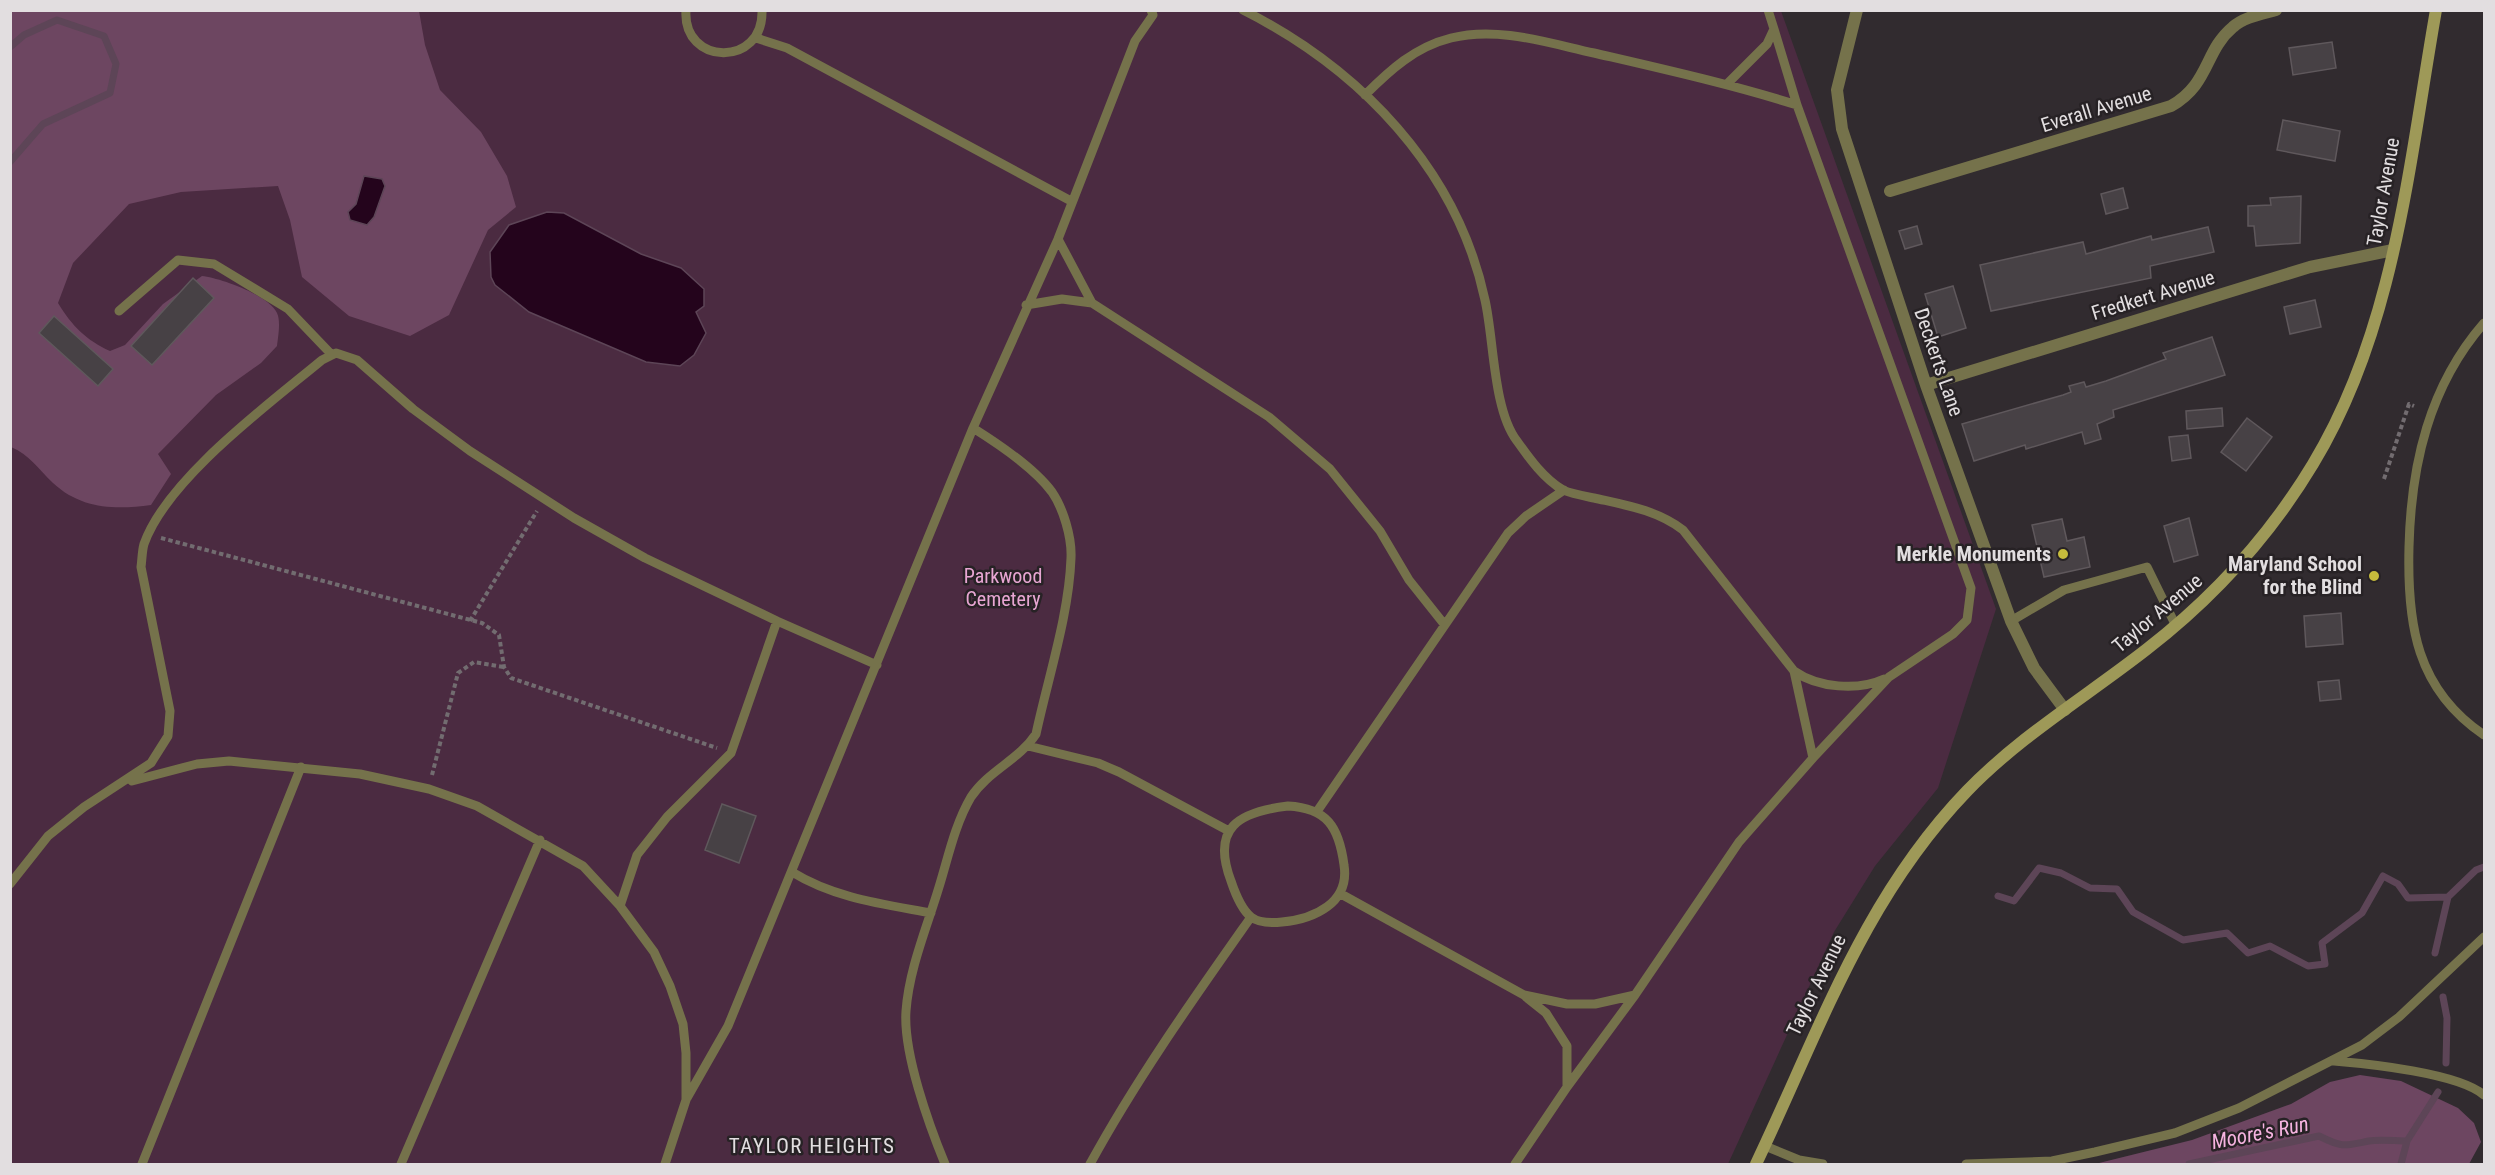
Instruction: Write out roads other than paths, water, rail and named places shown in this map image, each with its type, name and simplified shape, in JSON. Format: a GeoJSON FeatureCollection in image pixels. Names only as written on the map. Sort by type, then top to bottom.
{"type":"FeatureCollection","features":[{"type":"Feature","properties":{"kind":"main road","name":"Taylor Avenue"},"geometry":{"type":"LineString","coordinates":[[1756,1164],[1837,981],[1900,873],[1967,791],[2006,756],[2176,626],[2211,595],[2269,531],[2316,461],[2337,420],[2371,335],[2393,250],[2436,10]]}},
{"type":"Feature","properties":{"kind":"street","name":"Deckerts Lane"},"geometry":{"type":"LineString","coordinates":[[1857,10],[1841,69],[1838,110],[1926,385],[2011,621],[2034,668],[2065,710]]}},
{"type":"Feature","properties":{"kind":"street","name":"Everall Avenue"},"geometry":{"type":"LineString","coordinates":[[1890,191],[2171,106],[2193,90],[2224,35],[2234,25],[2276,10]]}},
{"type":"Feature","properties":{"kind":"street","name":"Fredkert Avenue"},"geometry":{"type":"LineString","coordinates":[[1926,385],[2310,267],[2393,250]]}},
{"type":"Feature","properties":{"kind":"lane"},"geometry":{"type":"LineString","coordinates":[[686,10],[685,23],[696,43],[716,54],[739,52],[756,38],[763,22],[762,10]]}},
{"type":"Feature","properties":{"kind":"lane"},"geometry":{"type":"LineString","coordinates":[[1243,10],[1301,45],[1365,95],[1401,130],[1446,192],[1474,259],[1485,300],[1507,427],[1544,474],[1564,490],[1645,510],[1670,520],[1683,530],[1794,671],[1815,682],[1853,686],[1874,684],[1889,677],[1953,634],[1967,620],[1971,588],[1797,105],[1768,10]]}},
{"type":"Feature","properties":{"kind":"lane"},"geometry":{"type":"LineString","coordinates":[[665,1164],[686,1100],[728,1026],[973,428],[1026,304],[1058,239],[1071,201],[1136,41],[1154,12]]}},
{"type":"Feature","properties":{"kind":"lane"},"geometry":{"type":"LineString","coordinates":[[1728,83],[1767,44],[1774,29]]}},
{"type":"Feature","properties":{"kind":"lane"},"geometry":{"type":"LineString","coordinates":[[1365,95],[1386,74],[1419,50],[1453,37],[1474,34],[1520,37],[1728,83],[1797,105]]}},
{"type":"Feature","properties":{"kind":"lane"},"geometry":{"type":"LineString","coordinates":[[756,38],[787,48],[1071,201]]}},
{"type":"Feature","properties":{"kind":"lane"},"geometry":{"type":"LineString","coordinates":[[1058,239],[1092,303]]}},
{"type":"Feature","properties":{"kind":"lane"},"geometry":{"type":"LineString","coordinates":[[119,311],[178,260],[214,264],[288,309],[332,355]]}},
{"type":"Feature","properties":{"kind":"lane"},"geometry":{"type":"LineString","coordinates":[[1026,304],[1062,299],[1092,303],[1269,417],[1330,469],[1380,531],[1409,580],[1444,624]]}},
{"type":"Feature","properties":{"kind":"lane"},"geometry":{"type":"LineString","coordinates":[[2484,323],[2453,367],[2422,440],[2410,524],[2408,595],[2415,639],[2422,660],[2436,686],[2465,722],[2484,735]]}},
{"type":"Feature","properties":{"kind":"lane"},"geometry":{"type":"LineString","coordinates":[[10,884],[48,836],[84,807],[151,763],[168,736],[170,723],[164,671],[151,624],[141,567],[144,546],[149,534],[176,494],[206,459],[322,360],[332,355],[357,360],[422,416],[470,451],[544,500],[645,558],[777,621],[877,664]]}},
{"type":"Feature","properties":{"kind":"lane"},"geometry":{"type":"LineString","coordinates":[[945,1164],[918,1084],[906,1027],[908,992],[962,814],[972,796],[996,770],[1028,746],[1036,734],[1067,588],[1071,556],[1065,520],[1051,492],[1002,446],[973,428]]}},
{"type":"Feature","properties":{"kind":"lane"},"geometry":{"type":"LineString","coordinates":[[1318,810],[1508,533],[1526,516],[1564,490]]}},
{"type":"Feature","properties":{"kind":"lane"},"geometry":{"type":"LineString","coordinates":[[2011,621],[2064,590],[2147,567],[2176,626]]}},
{"type":"Feature","properties":{"kind":"lane"},"geometry":{"type":"LineString","coordinates":[[620,906],[637,855],[667,817],[731,753],[777,621]]}},
{"type":"Feature","properties":{"kind":"lane"},"geometry":{"type":"LineString","coordinates":[[1794,671],[1813,758]]}},
{"type":"Feature","properties":{"kind":"lane"},"geometry":{"type":"LineString","coordinates":[[1515,1164],[1739,842],[1780,792],[1889,677]]}},
{"type":"Feature","properties":{"kind":"lane"},"geometry":{"type":"LineString","coordinates":[[1028,746],[1098,763],[1227,830]]}},
{"type":"Feature","properties":{"kind":"lane"},"geometry":{"type":"LineString","coordinates":[[125,782],[197,764],[218,762],[260,762],[360,774],[429,789],[477,807],[540,840],[583,866],[620,906],[654,952],[670,986],[683,1024],[686,1053],[686,1100]]}},
{"type":"Feature","properties":{"kind":"lane"},"geometry":{"type":"LineString","coordinates":[[142,1164],[301,767]]}},
{"type":"Feature","properties":{"kind":"lane"},"geometry":{"type":"LineString","coordinates":[[1288,806],[1318,810],[1331,824],[1344,864],[1341,894],[1326,909],[1295,920],[1262,921],[1251,917],[1238,900],[1230,879],[1223,847],[1227,830],[1240,820],[1271,808],[1288,806]]}},
{"type":"Feature","properties":{"kind":"lane"},"geometry":{"type":"LineString","coordinates":[[401,1164],[540,840]]}},
{"type":"Feature","properties":{"kind":"lane"},"geometry":{"type":"LineString","coordinates":[[792,872],[811,884],[843,895],[931,913]]}},
{"type":"Feature","properties":{"kind":"lane"},"geometry":{"type":"LineString","coordinates":[[1341,894],[1524,995],[1546,1014],[1567,1046],[1567,1087]]}},
{"type":"Feature","properties":{"kind":"lane"},"geometry":{"type":"LineString","coordinates":[[1090,1164],[1117,1115],[1154,1057],[1251,917]]}},
{"type":"Feature","properties":{"kind":"lane"},"geometry":{"type":"LineString","coordinates":[[1966,1164],[2052,1161],[2175,1133],[2239,1108],[2362,1045],[2399,1017],[2484,937]]}},
{"type":"Feature","properties":{"kind":"lane"},"geometry":{"type":"LineString","coordinates":[[1524,995],[1567,1004],[1595,1004],[1635,994]]}},
{"type":"Feature","properties":{"kind":"lane"},"geometry":{"type":"LineString","coordinates":[[2334,1061],[2410,1070],[2452,1082],[2484,1095]]}},
{"type":"Feature","properties":{"kind":"lane"},"geometry":{"type":"LineString","coordinates":[[1765,1146],[1798,1160],[1823,1164]]}},
{"type":"Feature","properties":{"kind":"waterway"},"geometry":{"type":"LineString","coordinates":[[10,47],[24,35],[57,20],[104,36],[116,64],[110,93],[43,124],[10,162]]}},
{"type":"Feature","properties":{"kind":"waterway","name":"Moore's Run"},"geometry":{"type":"LineString","coordinates":[[2435,953],[2448,897],[2476,870],[2484,867]]}},
{"type":"Feature","properties":{"kind":"waterway","name":"Moore's Run"},"geometry":{"type":"LineString","coordinates":[[1998,896],[2014,901],[2039,868],[2061,873],[2090,888],[2117,889],[2133,912],[2183,940],[2227,933],[2248,953],[2270,946],[2308,966],[2325,964],[2322,943],[2362,913],[2383,876],[2398,884],[2408,898],[2448,897]]}},
{"type":"Feature","properties":{"kind":"waterway","name":"Moore's Run"},"geometry":{"type":"LineString","coordinates":[[2443,997],[2447,1018],[2446,1063]]}},
{"type":"Feature","properties":{"kind":"waterway","name":"Moore's Run"},"geometry":{"type":"LineString","coordinates":[[2401,1164],[2407,1141],[2438,1092]]}},
{"type":"Feature","properties":{"kind":"waterway","name":"Moore's Run"},"geometry":{"type":"LineString","coordinates":[[2189,1164],[2319,1136],[2333,1143],[2344,1145],[2373,1140],[2407,1141]]}},
{"type":"Feature","properties":{"kind":"place","name":"Merkle Monuments"},"geometry":{"type":"Point","coordinates":[2063,554]}},
{"type":"Feature","properties":{"kind":"place","name":"Maryland School for the Blind"},"geometry":{"type":"Point","coordinates":[2374,576]}},
{"type":"Feature","properties":{"kind":"district","name":"TAYLOR HEIGHTS"},"geometry":{"type":"Point","coordinates":[812,1146]}},
{"type":"Feature","properties":{"kind":"park label","name":"Parkwood Cemetery"},"geometry":{"type":"Point","coordinates":[1003,588]}}]}
